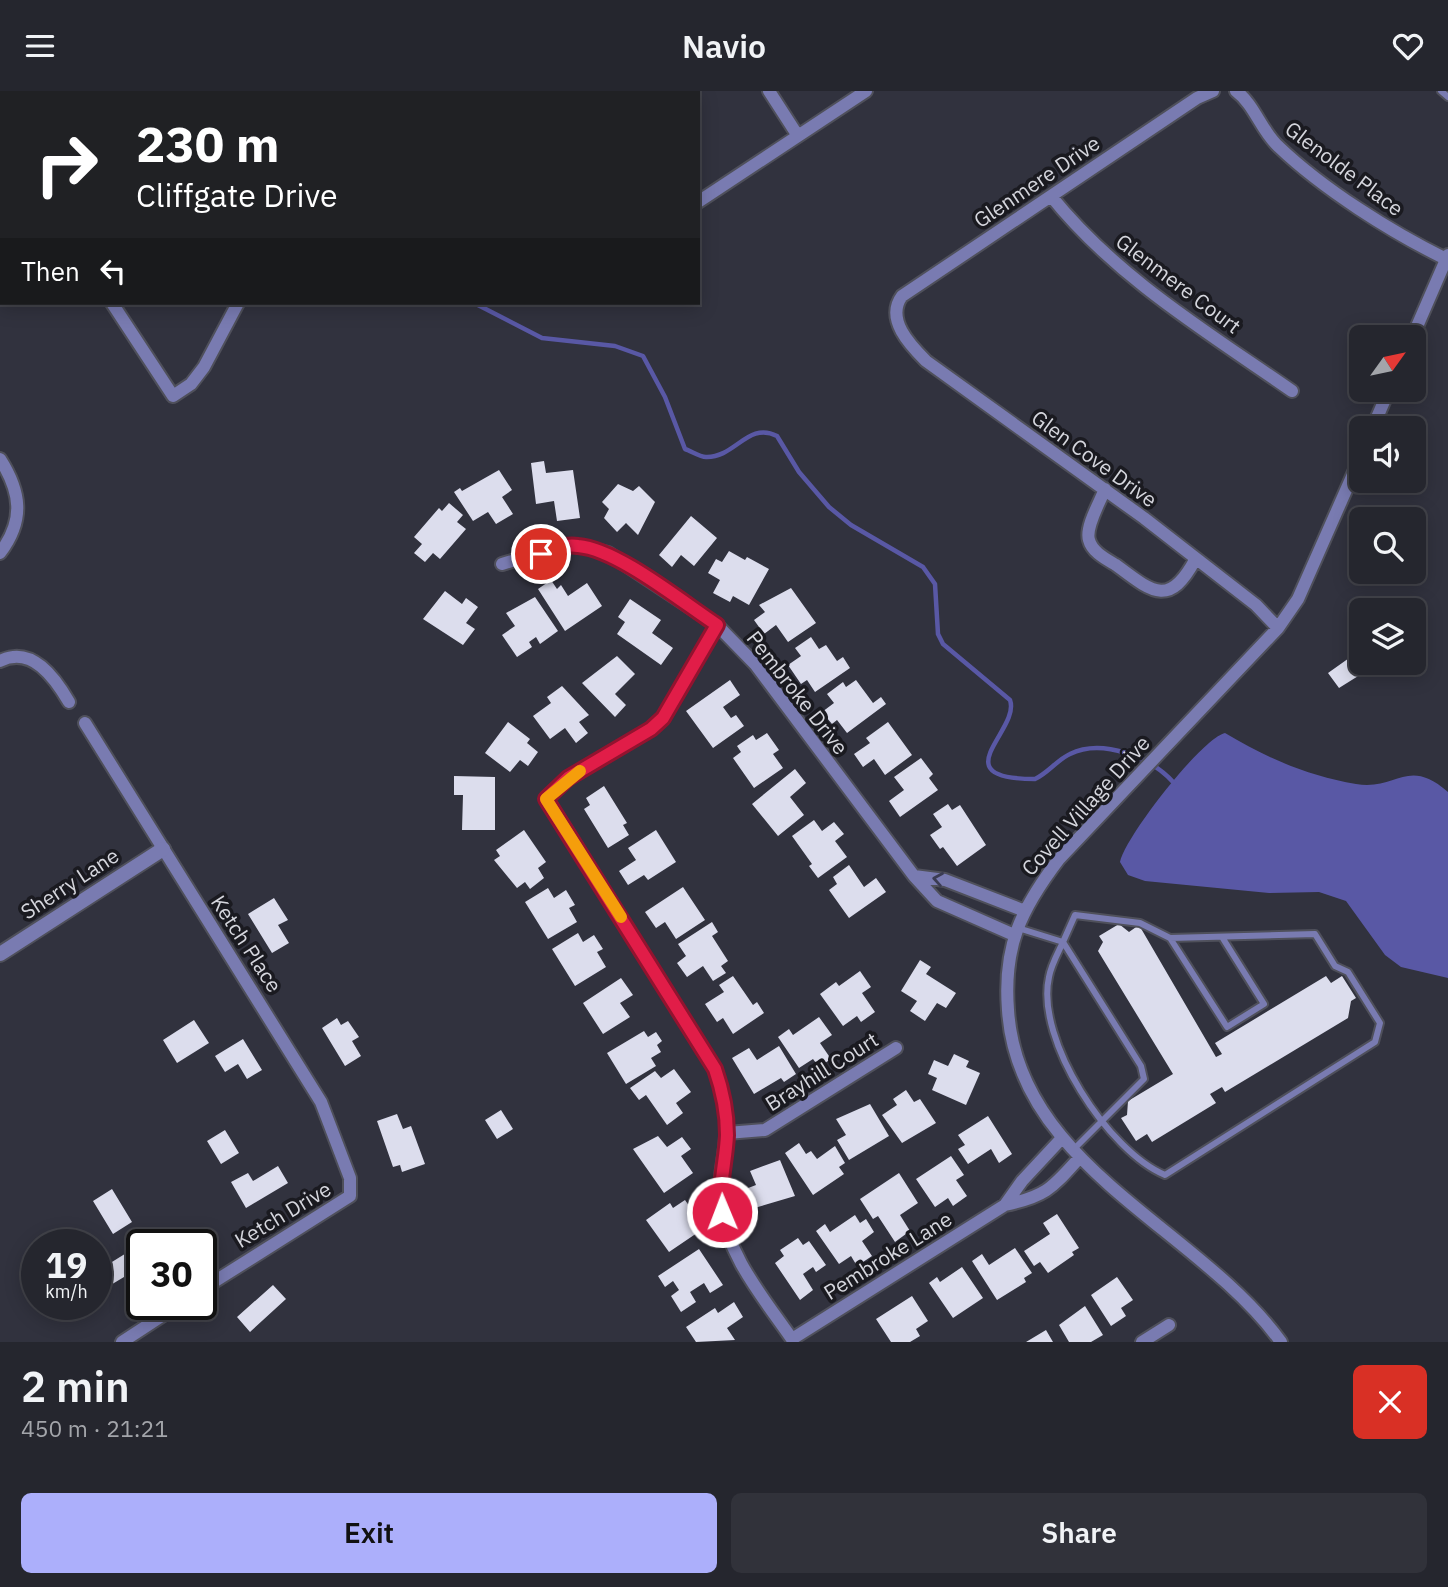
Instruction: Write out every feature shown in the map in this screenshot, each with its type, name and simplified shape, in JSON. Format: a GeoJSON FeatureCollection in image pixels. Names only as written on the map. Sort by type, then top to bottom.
{"type":"FeatureCollection","features":[{"type":"Feature","properties":{"kind":"street"},"geometry":{"type":"LineString","coordinates":[[769,91],[798,136]]}},
{"type":"Feature","properties":{"kind":"street"},"geometry":{"type":"LineString","coordinates":[[700,201],[866,91]]}},
{"type":"Feature","properties":{"kind":"street","name":"Glenmere Drive"},"geometry":{"type":"LineString","coordinates":[[896,316],[897,302],[902,296],[1197,99],[1213,91]]}},
{"type":"Feature","properties":{"kind":"street","name":"Glenolde Place"},"geometry":{"type":"LineString","coordinates":[[1236,91],[1243,96],[1264,131],[1294,161],[1409,241],[1447,257]]}},
{"type":"Feature","properties":{"kind":"street","name":"Glenmere Court"},"geometry":{"type":"LineString","coordinates":[[1051,196],[1080,232],[1136,281],[1292,391]]}},
{"type":"Feature","properties":{"kind":"street"},"geometry":{"type":"LineString","coordinates":[[1418,325],[1447,257]]}},
{"type":"Feature","properties":{"kind":"street"},"geometry":{"type":"LineString","coordinates":[[113,305],[173,396],[191,384],[204,367],[237,305]]}},
{"type":"Feature","properties":{"kind":"street","name":"Glen Cove Drive"},"geometry":{"type":"LineString","coordinates":[[896,316],[910,346],[926,361],[1105,489],[1256,605],[1278,628]]}},
{"type":"Feature","properties":{"kind":"street"},"geometry":{"type":"LineString","coordinates":[[0,459],[17,488],[19,505],[9,541],[0,553]]}},
{"type":"Feature","properties":{"kind":"street","name":"Covell Village Drive"},"geometry":{"type":"LineString","coordinates":[[1281,1342],[1247,1303],[1062,1138],[1035,1101],[1016,1063],[1009,1029],[1006,988],[1009,953],[1015,931],[1059,859],[1278,628],[1298,599],[1349,483]]}},
{"type":"Feature","properties":{"kind":"street"},"geometry":{"type":"LineString","coordinates":[[1105,489],[1088,531],[1089,541],[1095,550],[1145,588],[1159,592],[1174,588],[1184,580],[1195,560]]}},
{"type":"Feature","properties":{"kind":"street","name":"Pembroke Drive"},"geometry":{"type":"LineString","coordinates":[[502,564],[562,546],[579,546],[608,553],[717,625],[755,664],[900,860],[937,901],[956,912],[1015,931]]}},
{"type":"Feature","properties":{"kind":"street"},"geometry":{"type":"LineString","coordinates":[[717,625],[663,718],[651,729],[568,778],[546,799],[715,1069],[723,1091],[727,1133],[720,1198],[725,1226],[742,1267],[793,1340]]}},
{"type":"Feature","properties":{"kind":"street"},"geometry":{"type":"LineString","coordinates":[[0,661],[28,658],[41,665],[56,679],[69,702]]}},
{"type":"Feature","properties":{"kind":"street","name":"Ketch Place"},"geometry":{"type":"LineString","coordinates":[[85,723],[321,1102],[350,1178],[350,1196]]}},
{"type":"Feature","properties":{"kind":"street","name":"Sherry Lane"},"geometry":{"type":"LineString","coordinates":[[0,954],[163,849]]}},
{"type":"Feature","properties":{"kind":"street"},"geometry":{"type":"LineString","coordinates":[[914,876],[945,880],[1025,911]]}},
{"type":"Feature","properties":{"kind":"street"},"geometry":{"type":"LineString","coordinates":[[956,912],[965,888]]}},
{"type":"Feature","properties":{"kind":"street","name":"Brayhill Court"},"geometry":{"type":"LineString","coordinates":[[727,1133],[765,1130],[896,1048]]}},
{"type":"Feature","properties":{"kind":"street","name":"Pembroke Lane"},"geometry":{"type":"LineString","coordinates":[[1005,1205],[1062,1138]]}},
{"type":"Feature","properties":{"kind":"street","name":"Pembroke Lane"},"geometry":{"type":"LineString","coordinates":[[793,1340],[1005,1205],[1036,1198],[1047,1192],[1077,1154]]}},
{"type":"Feature","properties":{"kind":"street"},"geometry":{"type":"LineString","coordinates":[[1029,1174],[1047,1192]]}},
{"type":"Feature","properties":{"kind":"street","name":"Ketch Drive"},"geometry":{"type":"LineString","coordinates":[[217,1280],[350,1196]]}},
{"type":"Feature","properties":{"kind":"street"},"geometry":{"type":"LineString","coordinates":[[122,1342],[156,1320]]}},
{"type":"Feature","properties":{"kind":"street"},"geometry":{"type":"LineString","coordinates":[[1142,1342],[1169,1325]]}},
{"type":"Feature","properties":{"kind":"lane"},"geometry":{"type":"LineString","coordinates":[[1441,91],[1448,97]]}},
{"type":"Feature","properties":{"kind":"lane"},"geometry":{"type":"LineString","coordinates":[[1075,915],[1140,923],[1170,938],[1315,934],[1335,966],[1348,972],[1380,1023],[1375,1042],[1166,1175],[1152,1170],[1117,1139],[1060,1055],[1050,1019],[1048,978],[1063,942],[1075,915]]}},
{"type":"Feature","properties":{"kind":"lane"},"geometry":{"type":"LineString","coordinates":[[1015,931],[1063,942],[1141,1066],[1144,1079],[1103,1121],[1077,1154]]}},
{"type":"Feature","properties":{"kind":"lane"},"geometry":{"type":"LineString","coordinates":[[1170,938],[1227,1027],[1264,1004],[1222,937]]}},
{"type":"Feature","properties":{"kind":"shaded area"},"geometry":{"type":"Polygon","coordinates":[[[1225,733],[1272,758],[1321,776],[1370,785],[1412,775],[1434,782],[1448,792],[1448,978],[1401,967],[1385,955],[1346,901],[1319,892],[1269,893],[1145,881],[1128,875],[1120,862],[1135,832],[1165,790],[1199,752],[1225,733]]]}},
{"type":"Feature","properties":{"kind":"building"},"geometry":{"type":"Polygon","coordinates":[[[544,461],[546,473],[573,470],[580,518],[557,521],[554,501],[536,504],[531,463],[544,461]]]}},
{"type":"Feature","properties":{"kind":"building"},"geometry":{"type":"Polygon","coordinates":[[[499,470],[512,490],[502,497],[513,514],[496,524],[488,512],[473,521],[454,492],[460,488],[462,491],[499,470]]]}},
{"type":"Feature","properties":{"kind":"building"},"geometry":{"type":"Polygon","coordinates":[[[618,484],[633,491],[639,486],[655,502],[638,535],[626,523],[617,532],[604,518],[609,509],[602,502],[618,484]]]}},
{"type":"Feature","properties":{"kind":"building"},"geometry":{"type":"Polygon","coordinates":[[[449,503],[463,515],[457,522],[466,529],[440,559],[433,553],[425,562],[414,553],[422,544],[414,537],[439,508],[442,511],[449,503]]]}},
{"type":"Feature","properties":{"kind":"building"},"geometry":{"type":"Polygon","coordinates":[[[691,516],[717,538],[694,566],[681,555],[672,567],[659,555],[691,516]]]}},
{"type":"Feature","properties":{"kind":"building"},"geometry":{"type":"Polygon","coordinates":[[[729,551],[769,569],[749,605],[733,596],[730,602],[713,593],[720,580],[708,573],[716,559],[722,562],[729,551]]]}},
{"type":"Feature","properties":{"kind":"building"},"geometry":{"type":"Polygon","coordinates":[[[551,580],[557,589],[561,585],[568,596],[587,583],[602,606],[565,631],[538,589],[551,580]]]}},
{"type":"Feature","properties":{"kind":"building"},"geometry":{"type":"Polygon","coordinates":[[[791,588],[816,623],[788,642],[776,625],[764,634],[754,620],[765,612],[759,605],[791,588]]]}},
{"type":"Feature","properties":{"kind":"building"},"geometry":{"type":"Polygon","coordinates":[[[445,591],[462,604],[466,598],[478,607],[466,623],[475,629],[463,645],[423,619],[445,591]]]}},
{"type":"Feature","properties":{"kind":"building"},"geometry":{"type":"Polygon","coordinates":[[[535,597],[558,631],[540,644],[536,637],[529,642],[532,647],[517,657],[502,635],[515,626],[506,613],[535,597]]]}},
{"type":"Feature","properties":{"kind":"building"},"geometry":{"type":"Polygon","coordinates":[[[630,599],[661,620],[652,633],[673,648],[661,665],[617,634],[625,622],[618,617],[630,599]]]}},
{"type":"Feature","properties":{"kind":"building"},"geometry":{"type":"Polygon","coordinates":[[[811,637],[819,649],[826,645],[837,661],[843,657],[850,668],[815,692],[807,680],[801,684],[788,665],[801,656],[795,648],[811,637]]]}},
{"type":"Feature","properties":{"kind":"building"},"geometry":{"type":"Polygon","coordinates":[[[617,656],[635,674],[615,694],[626,705],[615,717],[582,683],[617,656]]]}},
{"type":"Feature","properties":{"kind":"building"},"geometry":{"type":"Polygon","coordinates":[[[1349,658],[1349,675],[1360,675],[1339,688],[1328,673],[1349,658]]]}},
{"type":"Feature","properties":{"kind":"building"},"geometry":{"type":"Polygon","coordinates":[[[730,680],[740,695],[723,707],[731,718],[736,715],[744,726],[713,748],[686,711],[730,680]]]}},
{"type":"Feature","properties":{"kind":"building"},"geometry":{"type":"Polygon","coordinates":[[[856,680],[873,703],[881,697],[886,704],[847,733],[837,720],[832,724],[822,712],[834,703],[827,694],[843,682],[846,687],[856,680]]]}},
{"type":"Feature","properties":{"kind":"building"},"geometry":{"type":"Polygon","coordinates":[[[562,686],[589,715],[579,722],[588,733],[576,743],[565,728],[550,739],[533,716],[551,703],[547,697],[562,686]]]}},
{"type":"Feature","properties":{"kind":"building"},"geometry":{"type":"Polygon","coordinates":[[[508,722],[530,739],[527,743],[538,752],[528,766],[520,760],[510,772],[485,753],[508,722]]]}},
{"type":"Feature","properties":{"kind":"building"},"geometry":{"type":"Polygon","coordinates":[[[888,722],[912,755],[885,775],[874,759],[863,767],[854,754],[870,743],[866,738],[888,722]]]}},
{"type":"Feature","properties":{"kind":"building"},"geometry":{"type":"Polygon","coordinates":[[[767,733],[779,750],[773,754],[783,768],[754,788],[733,758],[741,752],[737,746],[753,735],[756,740],[767,733]]]}},
{"type":"Feature","properties":{"kind":"building"},"geometry":{"type":"Polygon","coordinates":[[[921,758],[933,774],[929,778],[938,790],[900,817],[889,801],[904,790],[894,777],[921,758]]]}},
{"type":"Feature","properties":{"kind":"building"},"geometry":{"type":"Polygon","coordinates":[[[795,769],[806,783],[790,797],[804,815],[778,836],[752,804],[795,769]]]}},
{"type":"Feature","properties":{"kind":"building"},"geometry":{"type":"Polygon","coordinates":[[[454,776],[495,777],[495,830],[462,830],[463,795],[454,795],[454,776]]]}},
{"type":"Feature","properties":{"kind":"building"},"geometry":{"type":"Polygon","coordinates":[[[604,786],[627,823],[623,825],[629,835],[608,848],[584,809],[590,805],[586,798],[604,786]]]}},
{"type":"Feature","properties":{"kind":"building"},"geometry":{"type":"Polygon","coordinates":[[[948,804],[952,810],[960,805],[986,845],[957,866],[930,835],[942,827],[933,814],[948,804]]]}},
{"type":"Feature","properties":{"kind":"building"},"geometry":{"type":"Polygon","coordinates":[[[814,820],[822,831],[834,822],[844,834],[835,841],[847,857],[818,878],[809,866],[812,864],[792,836],[814,820]]]}},
{"type":"Feature","properties":{"kind":"building"},"geometry":{"type":"Polygon","coordinates":[[[524,830],[546,862],[538,868],[544,878],[530,889],[525,882],[517,888],[494,860],[500,856],[496,850],[524,830]]]}},
{"type":"Feature","properties":{"kind":"building"},"geometry":{"type":"Polygon","coordinates":[[[656,830],[676,862],[648,880],[644,875],[628,885],[619,871],[636,860],[628,848],[656,830]]]}},
{"type":"Feature","properties":{"kind":"building"},"geometry":{"type":"Polygon","coordinates":[[[849,865],[864,887],[876,878],[886,892],[849,918],[829,890],[837,884],[833,877],[849,865]]]}},
{"type":"Feature","properties":{"kind":"building"},"geometry":{"type":"Polygon","coordinates":[[[683,887],[705,920],[676,939],[665,922],[656,928],[645,912],[683,887]]]}},
{"type":"Feature","properties":{"kind":"building"},"geometry":{"type":"Polygon","coordinates":[[[548,888],[554,898],[566,890],[575,905],[569,908],[577,922],[548,939],[525,902],[548,888]]]}},
{"type":"Feature","properties":{"kind":"building"},"geometry":{"type":"Polygon","coordinates":[[[274,898],[288,920],[278,925],[289,943],[272,953],[248,914],[274,898]]]}},
{"type":"Feature","properties":{"kind":"building"},"geometry":{"type":"Polygon","coordinates":[[[712,922],[718,932],[712,936],[728,961],[721,966],[726,973],[713,981],[703,966],[687,977],[677,963],[686,956],[678,944],[712,922]]]}},
{"type":"Feature","properties":{"kind":"building"},"geometry":{"type":"Polygon","coordinates":[[[1119,924],[1129,932],[1139,925],[1216,1057],[1222,1054],[1215,1043],[1326,976],[1331,983],[1342,976],[1356,998],[1351,1001],[1348,1018],[1225,1092],[1222,1087],[1210,1094],[1216,1103],[1152,1142],[1147,1134],[1136,1141],[1121,1118],[1127,1115],[1128,1101],[1173,1074],[1098,951],[1103,942],[1099,936],[1119,924]]]}},
{"type":"Feature","properties":{"kind":"building"},"geometry":{"type":"Polygon","coordinates":[[[578,933],[583,942],[594,935],[603,949],[597,952],[606,967],[575,986],[552,949],[578,933]]]}},
{"type":"Feature","properties":{"kind":"building"},"geometry":{"type":"Polygon","coordinates":[[[920,960],[931,967],[926,974],[956,993],[946,1008],[937,1003],[925,1021],[910,1011],[917,1001],[901,991],[920,960]]]}},
{"type":"Feature","properties":{"kind":"building"},"geometry":{"type":"Polygon","coordinates":[[[860,971],[871,987],[862,993],[875,1012],[861,1022],[857,1016],[843,1026],[820,994],[836,982],[839,986],[860,971]]]}},
{"type":"Feature","properties":{"kind":"building"},"geometry":{"type":"Polygon","coordinates":[[[733,976],[753,1005],[757,1002],[764,1013],[733,1034],[723,1018],[717,1022],[705,1004],[724,992],[719,985],[733,976]]]}},
{"type":"Feature","properties":{"kind":"building"},"geometry":{"type":"Polygon","coordinates":[[[621,978],[633,995],[620,1003],[630,1017],[603,1034],[583,1003],[621,978]]]}},
{"type":"Feature","properties":{"kind":"building"},"geometry":{"type":"Polygon","coordinates":[[[819,1017],[832,1035],[820,1043],[831,1059],[819,1067],[813,1059],[799,1068],[778,1037],[789,1029],[793,1035],[819,1017]]]}},
{"type":"Feature","properties":{"kind":"building"},"geometry":{"type":"Polygon","coordinates":[[[337,1018],[341,1025],[348,1021],[359,1037],[352,1041],[361,1056],[345,1066],[322,1028],[337,1018]]]}},
{"type":"Feature","properties":{"kind":"building"},"geometry":{"type":"Polygon","coordinates":[[[194,1020],[209,1043],[177,1063],[163,1040],[194,1020]]]}},
{"type":"Feature","properties":{"kind":"building"},"geometry":{"type":"Polygon","coordinates":[[[644,1031],[648,1037],[656,1032],[662,1041],[657,1045],[661,1052],[651,1058],[656,1066],[626,1084],[607,1053],[644,1031]]]}},
{"type":"Feature","properties":{"kind":"building"},"geometry":{"type":"Polygon","coordinates":[[[243,1039],[262,1070],[247,1079],[238,1064],[225,1072],[215,1056],[243,1039]]]}},
{"type":"Feature","properties":{"kind":"building"},"geometry":{"type":"Polygon","coordinates":[[[779,1046],[796,1074],[784,1082],[781,1078],[754,1094],[732,1058],[749,1048],[757,1060],[779,1046]]]}},
{"type":"Feature","properties":{"kind":"building"},"geometry":{"type":"Polygon","coordinates":[[[954,1054],[969,1061],[966,1067],[980,1073],[966,1105],[932,1090],[937,1078],[928,1074],[934,1060],[948,1066],[954,1054]]]}},
{"type":"Feature","properties":{"kind":"building"},"geometry":{"type":"Polygon","coordinates":[[[674,1069],[691,1092],[676,1103],[683,1113],[667,1125],[646,1095],[639,1100],[630,1088],[655,1071],[661,1078],[674,1069]]]}},
{"type":"Feature","properties":{"kind":"building"},"geometry":{"type":"Polygon","coordinates":[[[906,1090],[914,1102],[920,1099],[936,1123],[902,1143],[882,1115],[897,1105],[893,1099],[906,1090]]]}},
{"type":"Feature","properties":{"kind":"building"},"geometry":{"type":"Polygon","coordinates":[[[870,1104],[889,1136],[849,1160],[837,1140],[846,1135],[836,1119],[870,1104]]]}},
{"type":"Feature","properties":{"kind":"building"},"geometry":{"type":"Polygon","coordinates":[[[501,1110],[513,1129],[497,1139],[485,1120],[501,1110]]]}},
{"type":"Feature","properties":{"kind":"building"},"geometry":{"type":"Polygon","coordinates":[[[397,1114],[403,1129],[411,1126],[425,1164],[402,1172],[400,1165],[393,1167],[377,1121],[397,1114]]]}},
{"type":"Feature","properties":{"kind":"building"},"geometry":{"type":"Polygon","coordinates":[[[988,1116],[1012,1154],[999,1163],[991,1149],[968,1164],[958,1149],[965,1145],[958,1135],[988,1116]]]}},
{"type":"Feature","properties":{"kind":"building"},"geometry":{"type":"Polygon","coordinates":[[[225,1130],[239,1153],[221,1164],[207,1141],[225,1130]]]}},
{"type":"Feature","properties":{"kind":"building"},"geometry":{"type":"Polygon","coordinates":[[[658,1136],[667,1147],[682,1137],[691,1149],[681,1156],[693,1173],[664,1193],[633,1149],[658,1136]]]}},
{"type":"Feature","properties":{"kind":"building"},"geometry":{"type":"Polygon","coordinates":[[[799,1143],[806,1154],[811,1151],[817,1159],[835,1146],[845,1163],[839,1167],[844,1174],[813,1195],[785,1153],[799,1143]]]}},
{"type":"Feature","properties":{"kind":"building"},"geometry":{"type":"Polygon","coordinates":[[[951,1156],[964,1175],[956,1180],[967,1196],[953,1206],[948,1198],[935,1207],[916,1179],[951,1156]]]}},
{"type":"Feature","properties":{"kind":"building"},"geometry":{"type":"Polygon","coordinates":[[[780,1160],[795,1196],[751,1209],[743,1190],[756,1185],[750,1171],[780,1160]]]}},
{"type":"Feature","properties":{"kind":"building"},"geometry":{"type":"Polygon","coordinates":[[[278,1166],[288,1183],[246,1208],[231,1182],[248,1173],[253,1181],[278,1166]]]}},
{"type":"Feature","properties":{"kind":"building"},"geometry":{"type":"Polygon","coordinates":[[[899,1173],[918,1203],[900,1215],[910,1231],[895,1242],[878,1216],[873,1219],[860,1199],[899,1173]]]}},
{"type":"Feature","properties":{"kind":"building"},"geometry":{"type":"Polygon","coordinates":[[[112,1189],[132,1222],[113,1234],[93,1201],[112,1189]]]}},
{"type":"Feature","properties":{"kind":"building"},"geometry":{"type":"Polygon","coordinates":[[[685,1200],[699,1220],[691,1225],[697,1233],[669,1252],[646,1220],[670,1203],[673,1208],[685,1200]]]}},
{"type":"Feature","properties":{"kind":"building"},"geometry":{"type":"Polygon","coordinates":[[[1057,1214],[1079,1248],[1072,1252],[1074,1255],[1048,1273],[1040,1262],[1034,1266],[1024,1251],[1050,1234],[1043,1223],[1057,1214]]]}},
{"type":"Feature","properties":{"kind":"building"},"geometry":{"type":"Polygon","coordinates":[[[855,1215],[860,1223],[866,1219],[874,1232],[862,1241],[872,1256],[857,1266],[851,1256],[839,1264],[816,1231],[825,1224],[830,1232],[855,1215]]]}},
{"type":"Feature","properties":{"kind":"building"},"geometry":{"type":"Polygon","coordinates":[[[798,1238],[803,1245],[809,1241],[826,1265],[816,1272],[813,1267],[803,1274],[813,1290],[800,1300],[775,1263],[784,1256],[780,1250],[798,1238]]]}},
{"type":"Feature","properties":{"kind":"building"},"geometry":{"type":"Polygon","coordinates":[[[1015,1248],[1032,1273],[1024,1278],[1026,1282],[997,1300],[972,1261],[982,1254],[989,1265],[1015,1248]]]}},
{"type":"Feature","properties":{"kind":"building"},"geometry":{"type":"Polygon","coordinates":[[[699,1249],[723,1285],[710,1293],[704,1283],[690,1292],[696,1302],[681,1312],[671,1296],[679,1290],[673,1281],[665,1287],[658,1276],[699,1249]]]}},
{"type":"Feature","properties":{"kind":"building"},"geometry":{"type":"Polygon","coordinates":[[[126,1253],[126,1276],[112,1284],[112,1262],[126,1253]]]}},
{"type":"Feature","properties":{"kind":"building"},"geometry":{"type":"Polygon","coordinates":[[[962,1267],[983,1298],[953,1318],[929,1283],[937,1277],[940,1282],[962,1267]]]}},
{"type":"Feature","properties":{"kind":"building"},"geometry":{"type":"Polygon","coordinates":[[[1117,1277],[1133,1300],[1121,1308],[1126,1316],[1111,1326],[1091,1295],[1117,1277]]]}},
{"type":"Feature","properties":{"kind":"building"},"geometry":{"type":"Polygon","coordinates":[[[273,1285],[286,1299],[250,1332],[237,1317],[273,1285]]]}},
{"type":"Feature","properties":{"kind":"building"},"geometry":{"type":"Polygon","coordinates":[[[912,1296],[928,1321],[916,1329],[920,1336],[910,1342],[891,1342],[876,1319],[912,1296]]]}},
{"type":"Feature","properties":{"kind":"building"},"geometry":{"type":"Polygon","coordinates":[[[734,1302],[743,1317],[727,1328],[735,1340],[696,1342],[686,1327],[715,1308],[718,1313],[734,1302]]]}},
{"type":"Feature","properties":{"kind":"building"},"geometry":{"type":"Polygon","coordinates":[[[1085,1306],[1103,1335],[1091,1342],[1069,1342],[1059,1325],[1085,1306]]]}},
{"type":"Feature","properties":{"kind":"building"},"geometry":{"type":"Polygon","coordinates":[[[1046,1330],[1053,1342],[1026,1342],[1046,1330]]]}},
{"type":"Feature","properties":{"kind":"waterway"},"geometry":{"type":"LineString","coordinates":[[478,305],[542,338],[615,346],[643,356],[665,397],[685,449],[704,457],[716,456],[758,433],[777,436],[799,472],[829,507],[851,525],[923,567],[935,584],[938,634],[943,644],[1010,700],[1010,712],[988,762],[993,771],[1007,777],[1035,779],[1070,754],[1097,748],[1111,749],[1139,758],[1153,765],[1174,783]]}},
{"type":"Feature","properties":{"kind":"slow traffic"},"geometry":{"type":"LineString","coordinates":[[580,771],[553,790],[546,799],[621,917]]}},
{"type":"Feature","properties":{"kind":"route"},"geometry":{"type":"LineString","coordinates":[[541,554],[562,546],[579,546],[608,553],[717,625],[663,718],[651,729],[568,778],[546,799],[696,1034],[715,1069],[723,1091],[727,1133],[720,1198],[722,1212]]}}]}
